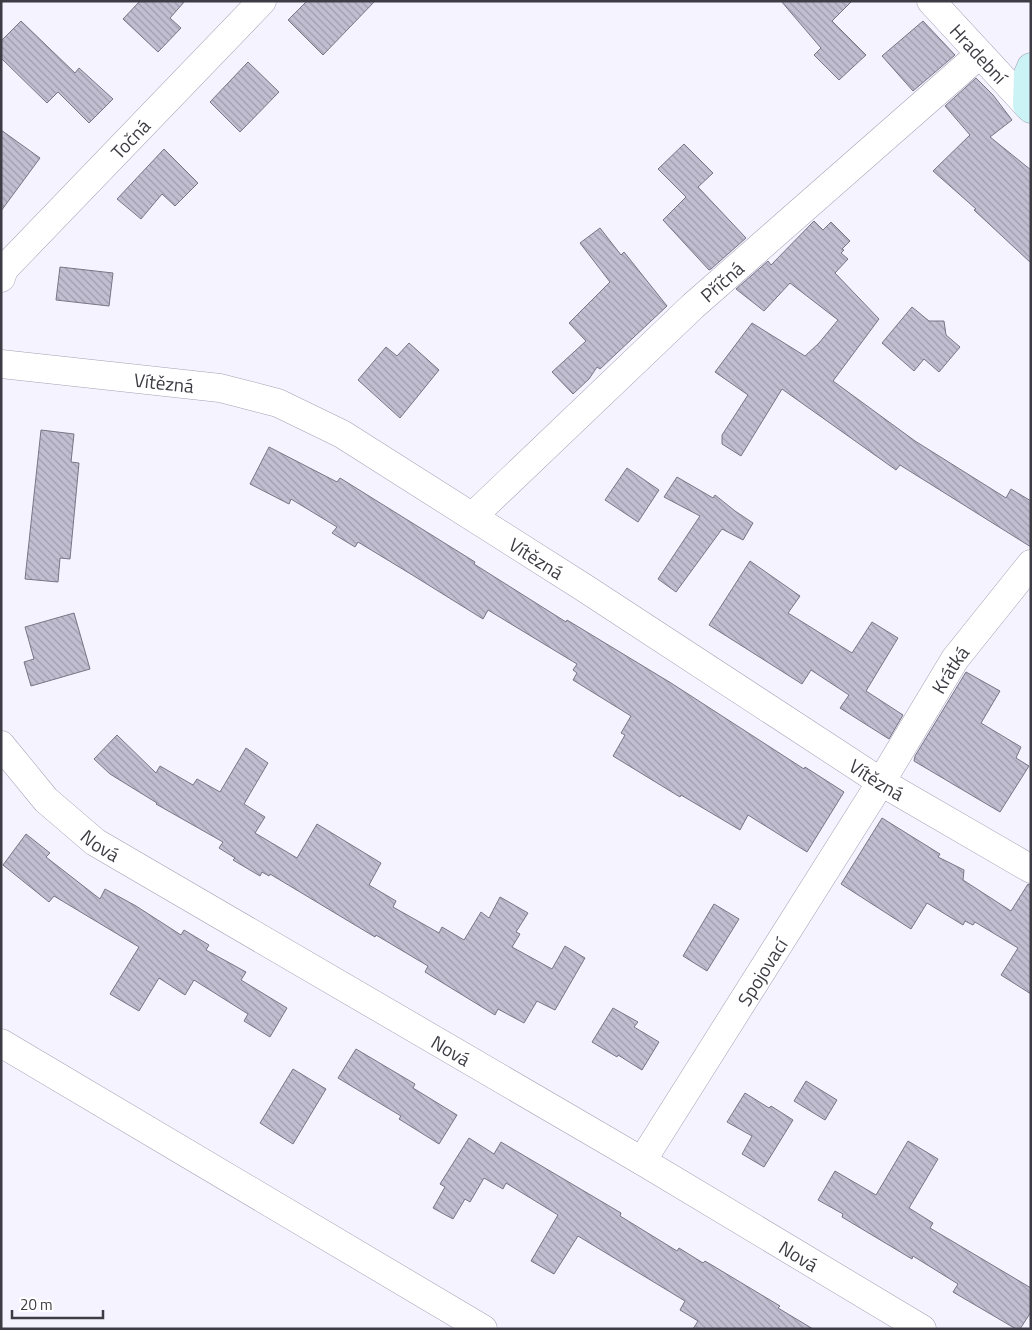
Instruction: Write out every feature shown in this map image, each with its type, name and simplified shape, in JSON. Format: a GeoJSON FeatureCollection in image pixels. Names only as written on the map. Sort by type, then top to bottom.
{"type":"FeatureCollection","features":[{"type":"Feature","properties":{"kind":"street","name":"Točná"},"geometry":{"type":"LineString","coordinates":[[1,278],[4,269],[262,1]]}},
{"type":"Feature","properties":{"kind":"street","name":"Hradební"},"geometry":{"type":"LineString","coordinates":[[931,1],[1029,107]]}},
{"type":"Feature","properties":{"kind":"street","name":"Příčná"},"geometry":{"type":"LineString","coordinates":[[474,516],[693,306],[980,54]]}},
{"type":"Feature","properties":{"kind":"street"},"geometry":{"type":"LineString","coordinates":[[1029,107],[1028,74],[1031,67]]}},
{"type":"Feature","properties":{"kind":"street","name":"Vítězná"},"geometry":{"type":"LineString","coordinates":[[1,364],[220,388],[278,403],[342,434],[474,516],[881,782],[1031,869]]}},
{"type":"Feature","properties":{"kind":"street","name":"Krátká"},"geometry":{"type":"LineString","coordinates":[[881,782],[955,659],[1031,564]]}},
{"type":"Feature","properties":{"kind":"street","name":"Nová"},"geometry":{"type":"LineString","coordinates":[[1,745],[46,800],[95,842],[642,1161],[922,1329]]}},
{"type":"Feature","properties":{"kind":"street","name":"Spojovací"},"geometry":{"type":"LineString","coordinates":[[642,1161],[881,782]]}},
{"type":"Feature","properties":{"kind":"street"},"geometry":{"type":"LineString","coordinates":[[1,1043],[483,1329]]}},
{"type":"Feature","properties":{"kind":"building"},"geometry":{"type":"Polygon","coordinates":[[[140,1],[185,1],[170,18],[181,28],[158,52],[123,19],[140,1]]]}},
{"type":"Feature","properties":{"kind":"building"},"geometry":{"type":"Polygon","coordinates":[[[307,1],[375,1],[323,55],[288,20],[307,1]]]}},
{"type":"Feature","properties":{"kind":"building"},"geometry":{"type":"Polygon","coordinates":[[[781,1],[852,1],[832,21],[866,55],[839,80],[814,55],[821,48],[781,1]]]}},
{"type":"Feature","properties":{"kind":"building"},"geometry":{"type":"Polygon","coordinates":[[[21,21],[75,73],[79,68],[113,99],[89,123],[58,92],[47,103],[1,58],[1,41],[21,21]]]}},
{"type":"Feature","properties":{"kind":"building"},"geometry":{"type":"Polygon","coordinates":[[[923,21],[955,55],[913,91],[882,56],[923,21]]]}},
{"type":"Feature","properties":{"kind":"building"},"geometry":{"type":"Polygon","coordinates":[[[248,62],[279,92],[240,132],[210,102],[248,62]]]}},
{"type":"Feature","properties":{"kind":"building"},"geometry":{"type":"Polygon","coordinates":[[[976,78],[993,95],[1012,120],[990,137],[1031,170],[1031,263],[974,210],[976,209],[933,171],[970,135],[945,106],[976,78]]]}},
{"type":"Feature","properties":{"kind":"building"},"geometry":{"type":"Polygon","coordinates":[[[1,130],[40,158],[1,211],[1,130]]]}},
{"type":"Feature","properties":{"kind":"building"},"geometry":{"type":"Polygon","coordinates":[[[684,144],[713,173],[698,187],[746,238],[709,270],[663,220],[686,197],[658,169],[684,144]]]}},
{"type":"Feature","properties":{"kind":"building"},"geometry":{"type":"Polygon","coordinates":[[[164,149],[198,183],[175,206],[162,194],[141,219],[117,199],[164,149]]]}},
{"type":"Feature","properties":{"kind":"building"},"geometry":{"type":"Polygon","coordinates":[[[814,221],[823,230],[831,222],[850,241],[842,249],[844,250],[841,253],[848,259],[835,273],[879,319],[833,381],[915,441],[1006,498],[1011,489],[1031,501],[1031,547],[900,465],[896,470],[782,389],[741,456],[722,444],[722,435],[748,395],[715,372],[752,323],[805,356],[819,343],[838,320],[790,283],[764,311],[736,289],[768,261],[771,265],[814,221]]]}},
{"type":"Feature","properties":{"kind":"building"},"geometry":{"type":"Polygon","coordinates":[[[600,228],[621,255],[624,252],[667,306],[600,369],[597,367],[589,379],[573,394],[552,372],[586,341],[569,323],[610,282],[580,243],[600,228]]]}},
{"type":"Feature","properties":{"kind":"building"},"geometry":{"type":"Polygon","coordinates":[[[60,267],[113,273],[109,306],[56,300],[60,267]]]}},
{"type":"Feature","properties":{"kind":"building"},"geometry":{"type":"Polygon","coordinates":[[[912,307],[929,321],[944,321],[946,335],[960,347],[939,372],[924,359],[914,371],[882,343],[912,307]]]}},
{"type":"Feature","properties":{"kind":"building"},"geometry":{"type":"Polygon","coordinates":[[[409,343],[439,370],[400,418],[358,380],[386,347],[397,356],[409,343]]]}},
{"type":"Feature","properties":{"kind":"building"},"geometry":{"type":"Polygon","coordinates":[[[41,430],[74,434],[71,462],[79,463],[70,559],[60,558],[58,582],[25,579],[41,430]]]}},
{"type":"Feature","properties":{"kind":"building"},"geometry":{"type":"Polygon","coordinates":[[[269,447],[337,482],[340,478],[475,562],[474,564],[566,622],[567,620],[671,683],[804,769],[805,767],[844,792],[807,852],[748,815],[740,830],[681,795],[680,797],[613,756],[625,735],[621,733],[631,716],[573,680],[577,673],[573,670],[577,664],[488,610],[483,619],[358,542],[355,547],[332,533],[337,527],[291,499],[289,504],[250,484],[269,447]]]}},
{"type":"Feature","properties":{"kind":"building"},"geometry":{"type":"Polygon","coordinates":[[[627,468],[659,490],[638,522],[605,500],[627,468]]]}},
{"type":"Feature","properties":{"kind":"building"},"geometry":{"type":"Polygon","coordinates":[[[677,477],[713,498],[715,495],[753,523],[743,540],[722,529],[676,592],[658,579],[700,516],[664,497],[677,477]]]}},
{"type":"Feature","properties":{"kind":"building"},"geometry":{"type":"Polygon","coordinates":[[[750,561],[800,596],[788,613],[852,653],[872,622],[898,638],[866,691],[903,715],[889,739],[840,708],[849,695],[811,670],[802,684],[709,625],[750,561]]]}},
{"type":"Feature","properties":{"kind":"building"},"geometry":{"type":"Polygon","coordinates":[[[74,613],[90,669],[31,686],[24,662],[34,659],[25,627],[74,613]]]}},
{"type":"Feature","properties":{"kind":"building"},"geometry":{"type":"Polygon","coordinates":[[[966,672],[1000,691],[981,723],[1021,747],[1016,758],[1029,766],[1000,812],[914,761],[915,756],[966,672]]]}},
{"type":"Feature","properties":{"kind":"building"},"geometry":{"type":"Polygon","coordinates":[[[117,735],[156,773],[160,766],[193,785],[197,779],[220,792],[246,748],[268,763],[244,804],[265,817],[255,833],[297,858],[317,824],[381,863],[369,885],[396,901],[393,907],[439,933],[442,927],[464,940],[481,912],[489,918],[500,897],[528,913],[516,932],[520,934],[512,947],[552,969],[565,946],[585,958],[555,1010],[537,1001],[524,1023],[498,1009],[495,1015],[425,972],[428,966],[376,935],[375,937],[270,874],[269,876],[262,872],[260,876],[233,860],[235,858],[219,848],[223,842],[156,804],[110,774],[94,759],[117,735]]]}},
{"type":"Feature","properties":{"kind":"building"},"geometry":{"type":"Polygon","coordinates":[[[882,818],[940,854],[938,857],[964,870],[963,880],[1011,911],[1028,884],[1031,885],[1031,994],[1001,975],[1018,948],[975,922],[973,925],[965,921],[963,925],[927,903],[911,929],[841,884],[882,818]]]}},
{"type":"Feature","properties":{"kind":"building"},"geometry":{"type":"Polygon","coordinates":[[[26,834],[50,853],[46,857],[100,899],[105,889],[136,906],[181,935],[184,930],[209,945],[206,950],[246,972],[241,980],[287,1008],[270,1037],[244,1021],[248,1014],[194,980],[185,995],[159,978],[139,1011],[110,994],[139,947],[54,896],[49,902],[3,865],[26,834]]]}},
{"type":"Feature","properties":{"kind":"building"},"geometry":{"type":"Polygon","coordinates":[[[714,904],[739,919],[707,971],[683,956],[714,904]]]}},
{"type":"Feature","properties":{"kind":"building"},"geometry":{"type":"Polygon","coordinates":[[[613,1008],[638,1022],[634,1027],[659,1042],[642,1070],[592,1042],[613,1008]]]}},
{"type":"Feature","properties":{"kind":"building"},"geometry":{"type":"Polygon","coordinates":[[[356,1049],[415,1084],[413,1088],[457,1115],[439,1144],[399,1119],[401,1116],[338,1078],[356,1049]]]}},
{"type":"Feature","properties":{"kind":"building"},"geometry":{"type":"Polygon","coordinates":[[[293,1069],[326,1089],[293,1144],[260,1123],[293,1069]]]}},
{"type":"Feature","properties":{"kind":"building"},"geometry":{"type":"Polygon","coordinates":[[[806,1081],[837,1100],[825,1120],[794,1101],[806,1081]]]}},
{"type":"Feature","properties":{"kind":"building"},"geometry":{"type":"Polygon","coordinates":[[[745,1093],[793,1120],[764,1167],[742,1154],[752,1136],[727,1122],[745,1093]]]}},
{"type":"Feature","properties":{"kind":"building"},"geometry":{"type":"Polygon","coordinates":[[[469,1138],[494,1154],[501,1142],[621,1213],[620,1216],[677,1251],[679,1248],[703,1263],[705,1261],[780,1306],[778,1308],[813,1329],[693,1329],[698,1321],[680,1310],[685,1301],[578,1236],[554,1274],[531,1261],[558,1215],[506,1183],[503,1189],[484,1178],[470,1202],[465,1199],[453,1219],[442,1213],[433,1208],[445,1187],[440,1184],[469,1138]]]}},
{"type":"Feature","properties":{"kind":"building"},"geometry":{"type":"Polygon","coordinates":[[[908,1141],[938,1159],[909,1208],[933,1223],[930,1228],[1031,1288],[1031,1312],[1020,1329],[1016,1329],[953,1292],[958,1284],[913,1256],[912,1259],[842,1217],[843,1214],[818,1200],[835,1171],[876,1195],[908,1141]]]}}]}
